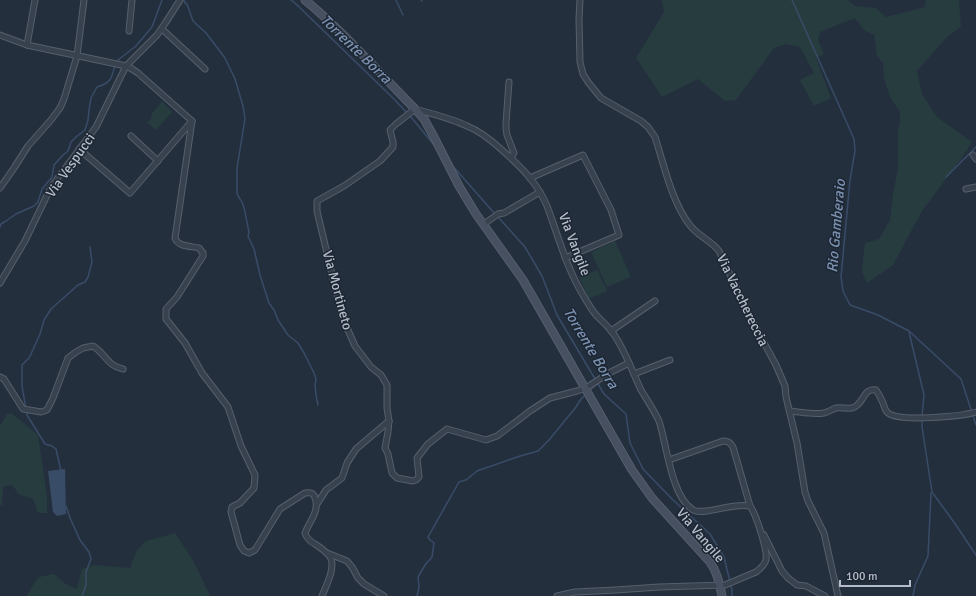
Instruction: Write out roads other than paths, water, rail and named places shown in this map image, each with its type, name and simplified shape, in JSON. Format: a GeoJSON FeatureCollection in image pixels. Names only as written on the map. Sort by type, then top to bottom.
{"type":"FeatureCollection","features":[{"type":"Feature","properties":{"kind":"street"},"geometry":{"type":"LineString","coordinates":[[27,46],[35,0]]}},
{"type":"Feature","properties":{"kind":"street"},"geometry":{"type":"LineString","coordinates":[[0,188],[28,146],[60,108],[76,56],[84,0]]}},
{"type":"Feature","properties":{"kind":"street"},"geometry":{"type":"LineString","coordinates":[[129,32],[132,0]]}},
{"type":"Feature","properties":{"kind":"street","name":"Via Vespucci"},"geometry":{"type":"LineString","coordinates":[[0,283],[24,241],[51,188],[96,127],[126,66],[162,29],[180,0]]}},
{"type":"Feature","properties":{"kind":"street","name":"Via Vangile"},"geometry":{"type":"LineString","coordinates":[[306,0],[351,43],[426,122],[459,186],[476,214],[524,280],[638,479],[652,498],[699,548],[710,562],[723,585],[722,596]]}},
{"type":"Feature","properties":{"kind":"street","name":"Via Vacchereccia"},"geometry":{"type":"LineString","coordinates":[[580,0],[580,62],[583,74],[601,98],[641,121],[652,132],[678,206],[684,218],[694,231],[716,247],[719,251],[751,320],[776,365],[785,386],[786,397],[797,443],[805,492],[824,533],[838,596]]}},
{"type":"Feature","properties":{"kind":"street"},"geometry":{"type":"LineString","coordinates":[[162,29],[205,69]]}},
{"type":"Feature","properties":{"kind":"street"},"geometry":{"type":"LineString","coordinates":[[0,35],[27,46],[132,68],[192,121]]}},
{"type":"Feature","properties":{"kind":"street"},"geometry":{"type":"LineString","coordinates":[[509,82],[506,123],[507,135],[514,153],[511,157]]}},
{"type":"Feature","properties":{"kind":"street","name":"Via Vangile"},"geometry":{"type":"LineString","coordinates":[[415,109],[468,126],[492,141],[524,170],[540,192],[565,258],[583,296],[593,311],[611,330],[620,344],[652,408],[659,423],[673,479],[687,504],[697,511],[704,512],[729,506],[750,506]]}},
{"type":"Feature","properties":{"kind":"street","name":"Via Mortineto"},"geometry":{"type":"LineString","coordinates":[[415,109],[390,130],[393,147],[380,160],[344,186],[317,201],[317,211],[344,321],[356,346],[371,367],[381,375],[387,385],[387,408],[389,421],[385,448],[388,454],[392,473],[397,478],[413,481],[416,480],[419,476],[418,458],[428,444],[447,429],[486,440],[497,436],[550,398],[586,388],[609,373],[629,363]]}},
{"type":"Feature","properties":{"kind":"street"},"geometry":{"type":"LineString","coordinates":[[426,122],[431,114]]}},
{"type":"Feature","properties":{"kind":"street"},"geometry":{"type":"LineString","coordinates":[[79,149],[130,193],[192,121]]}},
{"type":"Feature","properties":{"kind":"street"},"geometry":{"type":"LineString","coordinates":[[192,121],[175,238],[180,244],[199,248],[203,256],[177,297],[166,309],[166,319],[185,344],[202,374],[228,408],[241,446],[255,475],[254,488],[240,502],[232,507],[231,512],[240,545],[244,551],[249,553],[255,550],[280,509],[305,493],[310,492],[313,494],[317,504]]}},
{"type":"Feature","properties":{"kind":"street"},"geometry":{"type":"LineString","coordinates":[[131,136],[158,161]]}},
{"type":"Feature","properties":{"kind":"street"},"geometry":{"type":"LineString","coordinates":[[530,178],[583,155],[611,210],[619,235],[565,258]]}},
{"type":"Feature","properties":{"kind":"street"},"geometry":{"type":"LineString","coordinates":[[966,189],[976,187]]}},
{"type":"Feature","properties":{"kind":"street"},"geometry":{"type":"LineString","coordinates":[[484,224],[495,216],[504,213],[540,192]]}},
{"type":"Feature","properties":{"kind":"street"},"geometry":{"type":"LineString","coordinates":[[611,330],[655,301]]}},
{"type":"Feature","properties":{"kind":"street"},"geometry":{"type":"LineString","coordinates":[[0,377],[4,379],[23,409],[41,412],[47,410],[68,358],[83,348],[93,346],[97,348],[116,368],[123,369]]}},
{"type":"Feature","properties":{"kind":"street"},"geometry":{"type":"LineString","coordinates":[[634,374],[670,360]]}},
{"type":"Feature","properties":{"kind":"street"},"geometry":{"type":"LineString","coordinates":[[790,411],[814,414],[826,413],[837,408],[852,408],[859,404],[868,390],[871,389],[876,390],[887,412],[893,416],[916,418],[976,412]]}},
{"type":"Feature","properties":{"kind":"street"},"geometry":{"type":"LineString","coordinates":[[384,596],[364,584],[346,561],[326,552],[308,539],[305,533],[314,515],[317,504],[326,490],[342,478],[347,463],[356,450],[389,421]]}},
{"type":"Feature","properties":{"kind":"street"},"geometry":{"type":"LineString","coordinates":[[557,596],[575,592],[723,585],[756,572],[763,565],[766,560],[766,555],[759,528],[750,506],[733,447],[730,443],[723,441],[669,460]]}},
{"type":"Feature","properties":{"kind":"street"},"geometry":{"type":"LineString","coordinates":[[759,528],[782,571],[788,578],[797,585],[806,586],[825,596]]}},
{"type":"Feature","properties":{"kind":"street"},"geometry":{"type":"LineString","coordinates":[[322,596],[332,570],[331,558],[326,552]]}},
{"type":"Feature","properties":{"kind":"water"},"geometry":{"type":"Polygon","coordinates":[[[65,469],[66,514],[57,516],[53,512],[48,471],[65,469]]]}},
{"type":"Feature","properties":{"kind":"waterway"},"geometry":{"type":"LineString","coordinates":[[117,62],[136,46],[152,27],[162,0]]}},
{"type":"Feature","properties":{"kind":"waterway"},"geometry":{"type":"LineString","coordinates":[[184,0],[193,21],[206,33],[225,58],[235,79],[243,106],[245,119],[237,168],[238,197],[244,208],[249,232],[248,236],[254,249],[269,303],[288,335],[298,343],[314,373],[316,379],[315,385],[318,405]]}},
{"type":"Feature","properties":{"kind":"waterway","name":"Torrente Borra"},"geometry":{"type":"LineString","coordinates":[[291,0],[407,113]]}},
{"type":"Feature","properties":{"kind":"waterway"},"geometry":{"type":"LineString","coordinates":[[396,0],[403,15]]}},
{"type":"Feature","properties":{"kind":"waterway","name":"Rio Gamberaio"},"geometry":{"type":"LineString","coordinates":[[792,0],[854,139],[855,151],[850,180],[841,277],[843,291],[850,305],[878,315],[909,331],[961,379],[976,425]]}},
{"type":"Feature","properties":{"kind":"waterway"},"geometry":{"type":"LineString","coordinates":[[0,227],[1,224],[16,214],[34,206],[38,202],[42,189],[52,177],[54,165],[68,151],[71,142],[85,130],[91,98],[97,87],[108,82],[115,65]]}},
{"type":"Feature","properties":{"kind":"waterway","name":"Torrente Borra"},"geometry":{"type":"LineString","coordinates":[[411,117],[434,145]]}},
{"type":"Feature","properties":{"kind":"waterway"},"geometry":{"type":"LineString","coordinates":[[946,177],[976,147]]}},
{"type":"Feature","properties":{"kind":"waterway","name":"Torrente Borra"},"geometry":{"type":"LineString","coordinates":[[451,164],[495,214]]}},
{"type":"Feature","properties":{"kind":"waterway","name":"Torrente Borra"},"geometry":{"type":"LineString","coordinates":[[498,217],[525,247],[542,276],[557,315],[604,394],[626,414],[630,443],[643,469],[672,499],[710,534],[724,557],[732,590],[732,596]]}},
{"type":"Feature","properties":{"kind":"waterway"},"geometry":{"type":"LineString","coordinates":[[61,471],[56,449],[45,444],[27,415],[22,386],[22,365],[29,358],[40,334],[44,320],[51,309],[78,285],[85,282],[88,277],[92,262],[90,247]]}},
{"type":"Feature","properties":{"kind":"waterway"},"geometry":{"type":"LineString","coordinates":[[909,332],[924,395],[922,416]]}},
{"type":"Feature","properties":{"kind":"waterway"},"geometry":{"type":"LineString","coordinates":[[589,391],[598,383]]}},
{"type":"Feature","properties":{"kind":"waterway"},"geometry":{"type":"LineString","coordinates":[[417,596],[419,587],[418,577],[432,557],[434,543],[428,537],[459,482],[466,480],[477,471],[538,451],[549,440],[586,394]]}},
{"type":"Feature","properties":{"kind":"waterway"},"geometry":{"type":"LineString","coordinates":[[922,420],[932,492],[976,555]]}},
{"type":"Feature","properties":{"kind":"waterway"},"geometry":{"type":"LineString","coordinates":[[913,596],[915,585],[928,556],[931,493]]}},
{"type":"Feature","properties":{"kind":"waterway"},"geometry":{"type":"LineString","coordinates":[[66,506],[80,540],[89,552],[91,559],[86,572],[86,585],[82,596]]}}]}
